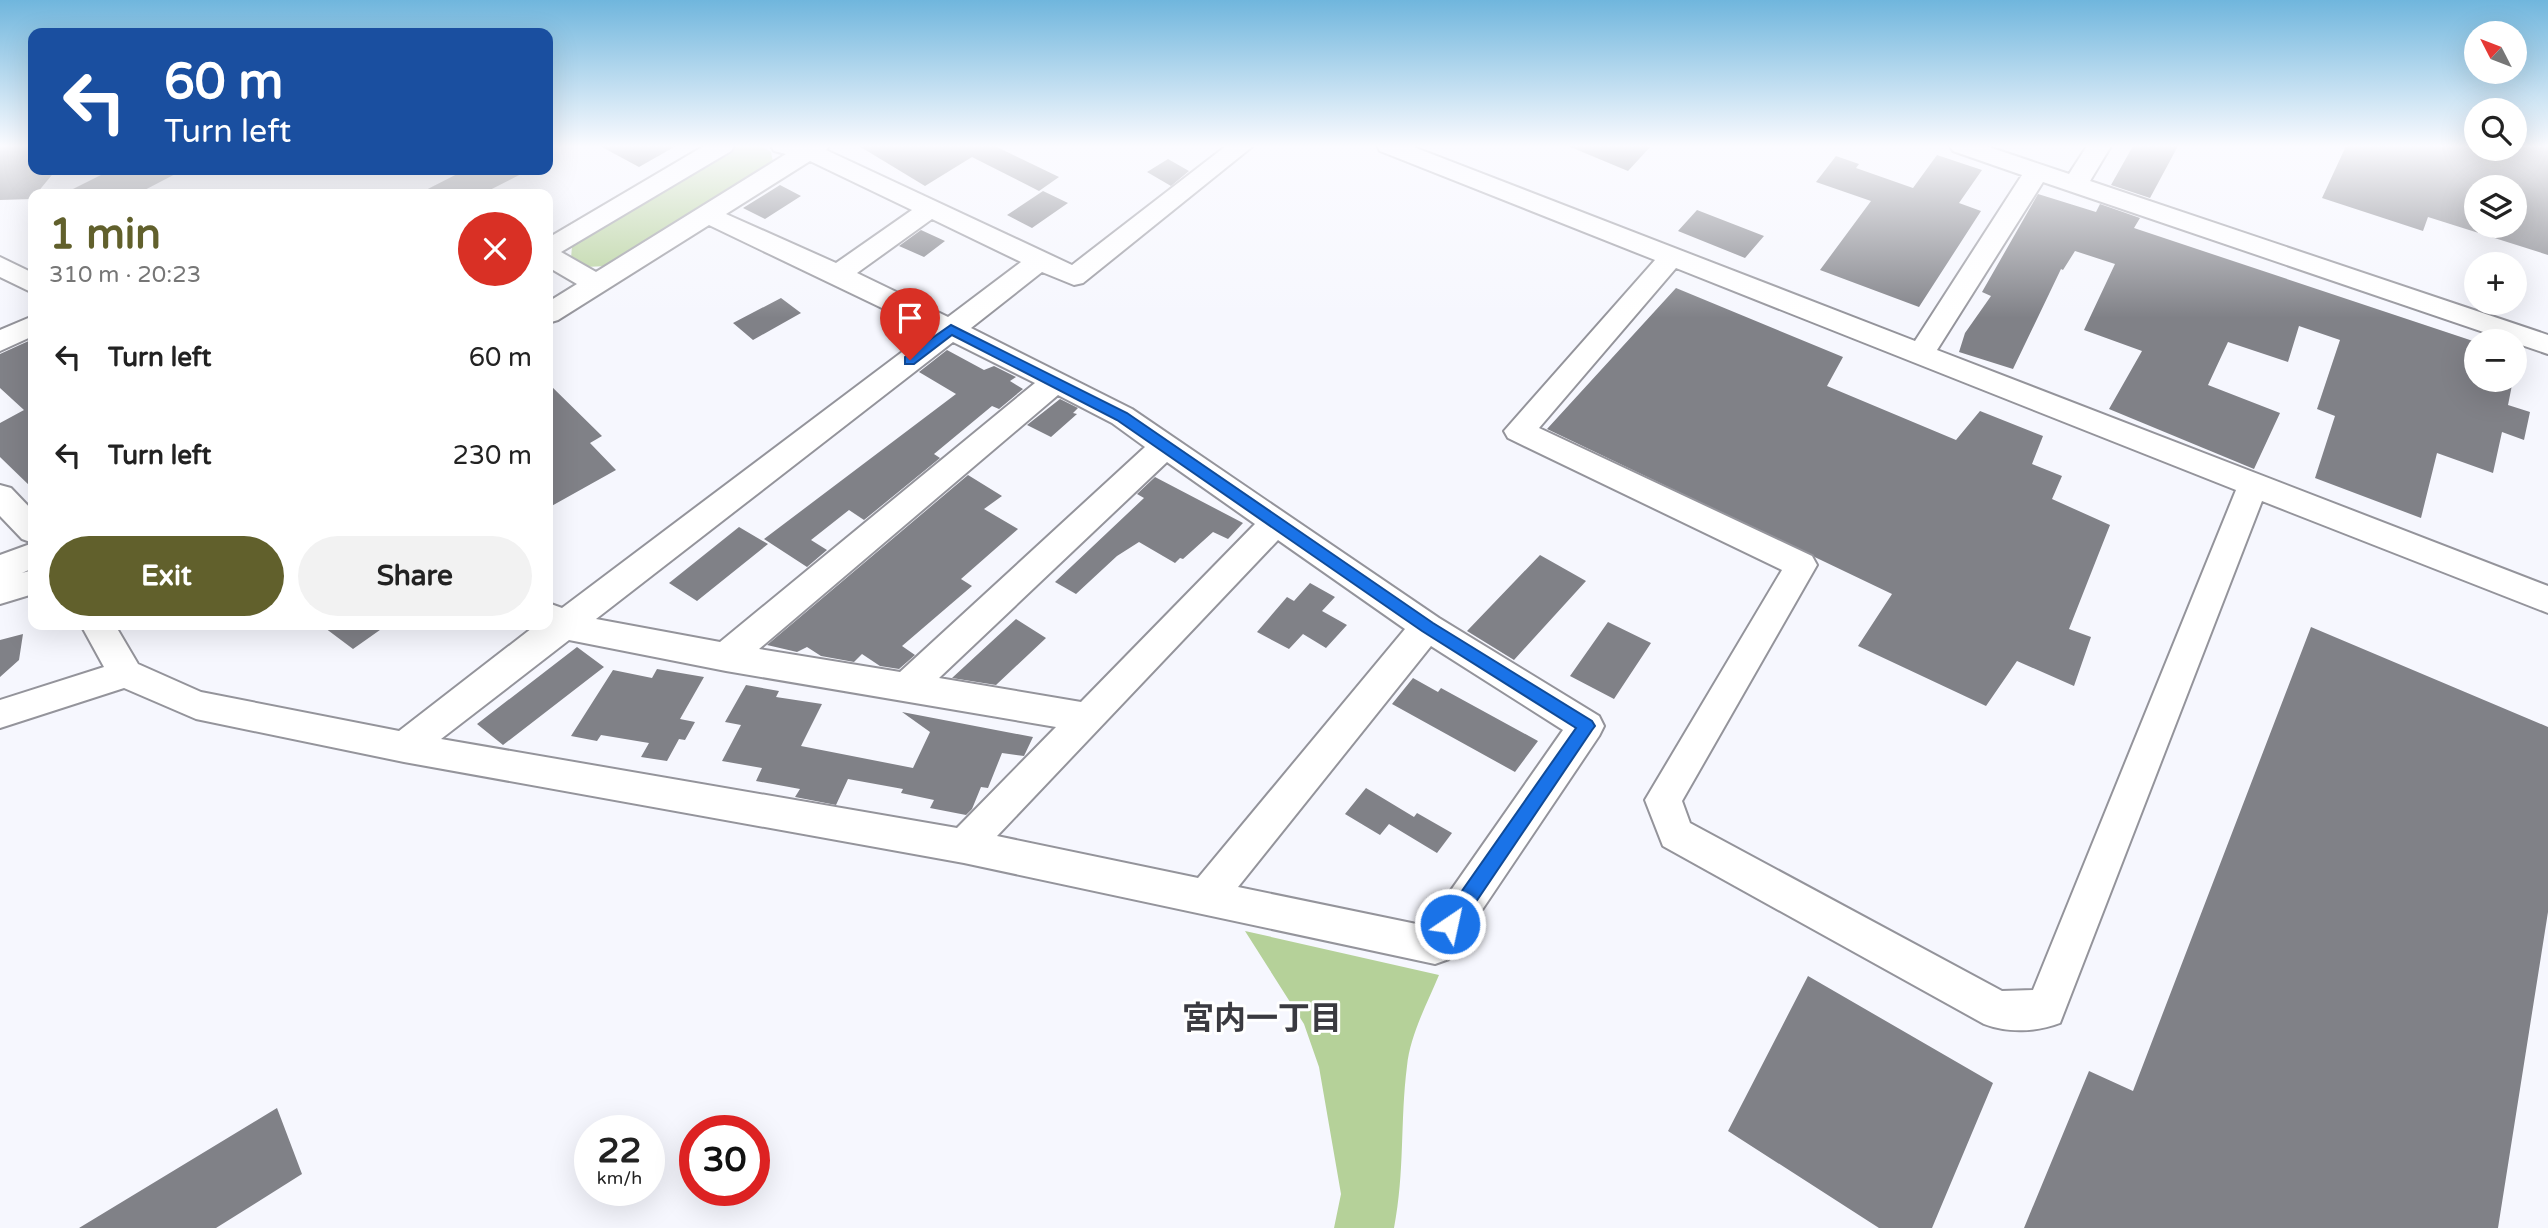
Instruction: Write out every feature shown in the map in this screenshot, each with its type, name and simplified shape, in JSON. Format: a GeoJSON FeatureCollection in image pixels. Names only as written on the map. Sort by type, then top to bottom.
{"type":"FeatureCollection","features":[{"type":"Feature","properties":{"kind":"street"},"geometry":{"type":"LineString","coordinates":[[553,246],[625,203]]}},
{"type":"Feature","properties":{"kind":"street"},"geometry":{"type":"LineString","coordinates":[[553,311],[724,203]]}},
{"type":"Feature","properties":{"kind":"street"},"geometry":{"type":"LineString","coordinates":[[918,203],[1074,277],[1168,203]]}},
{"type":"Feature","properties":{"kind":"street"},"geometry":{"type":"LineString","coordinates":[[1535,203],[2548,600]]}},
{"type":"Feature","properties":{"kind":"street"},"geometry":{"type":"LineString","coordinates":[[1920,355],[2016,203]]}},
{"type":"Feature","properties":{"kind":"street"},"geometry":{"type":"LineString","coordinates":[[2132,203],[2548,345]]}},
{"type":"Feature","properties":{"kind":"street"},"geometry":{"type":"LineString","coordinates":[[838,274],[930,209]]}},
{"type":"Feature","properties":{"kind":"street"},"geometry":{"type":"LineString","coordinates":[[101,630],[126,674],[196,705],[404,747],[964,846],[1435,946],[1586,726],[1427,627],[1122,416],[838,274],[708,215]]}},
{"type":"Feature","properties":{"kind":"street"},"geometry":{"type":"LineString","coordinates":[[1672,257],[1520,431],[1801,565],[1663,800],[1676,834],[1998,1010],[2046,1009],[2253,485]]}},
{"type":"Feature","properties":{"kind":"street"},"geometry":{"type":"LineString","coordinates":[[553,259],[597,284]]}},
{"type":"Feature","properties":{"kind":"street"},"geometry":{"type":"LineString","coordinates":[[554,620],[1040,261]]}},
{"type":"Feature","properties":{"kind":"street"},"geometry":{"type":"LineString","coordinates":[[0,265],[28,282]]}},
{"type":"Feature","properties":{"kind":"street"},"geometry":{"type":"LineString","coordinates":[[0,342],[28,328]]}},
{"type":"Feature","properties":{"kind":"street"},"geometry":{"type":"LineString","coordinates":[[726,657],[1056,381]]}},
{"type":"Feature","properties":{"kind":"street"},"geometry":{"type":"LineString","coordinates":[[908,686],[1165,446]]}},
{"type":"Feature","properties":{"kind":"street"},"geometry":{"type":"LineString","coordinates":[[0,496],[28,526]]}},
{"type":"Feature","properties":{"kind":"street"},"geometry":{"type":"LineString","coordinates":[[964,846],[1085,717],[1276,522]]}},
{"type":"Feature","properties":{"kind":"street"},"geometry":{"type":"LineString","coordinates":[[0,568],[28,557]]}},
{"type":"Feature","properties":{"kind":"street"},"geometry":{"type":"LineString","coordinates":[[0,591],[28,583]]}},
{"type":"Feature","properties":{"kind":"street"},"geometry":{"type":"LineString","coordinates":[[554,620],[726,657],[1085,717]]}},
{"type":"Feature","properties":{"kind":"street"},"geometry":{"type":"LineString","coordinates":[[1205,898],[1427,627]]}},
{"type":"Feature","properties":{"kind":"street"},"geometry":{"type":"LineString","coordinates":[[404,747],[542,630]]}},
{"type":"Feature","properties":{"kind":"street"},"geometry":{"type":"LineString","coordinates":[[0,714],[126,674]]}},
{"type":"Feature","properties":{"kind":"green space"},"geometry":{"type":"Polygon","coordinates":[[[638,203],[707,203],[608,266],[585,267],[571,259],[572,246],[578,239],[638,203]]]}},
{"type":"Feature","properties":{"kind":"green space"},"geometry":{"type":"Polygon","coordinates":[[[1245,931],[1439,975],[1409,1054],[1400,1186],[1394,1228],[1334,1228],[1341,1194],[1319,1067],[1304,1024],[1245,931]]]}},
{"type":"Feature","properties":{"kind":"building"},"geometry":{"type":"Polygon","coordinates":[[[751,203],[790,203],[765,219],[743,208],[751,203]]]}},
{"type":"Feature","properties":{"kind":"building"},"geometry":{"type":"Polygon","coordinates":[[[1025,203],[1068,203],[1032,228],[1007,215],[1025,203]]]}},
{"type":"Feature","properties":{"kind":"building"},"geometry":{"type":"Polygon","coordinates":[[[1869,203],[1960,203],[1981,211],[1919,307],[1820,270],[1869,203]]]}},
{"type":"Feature","properties":{"kind":"building"},"geometry":{"type":"Polygon","coordinates":[[[2033,203],[2068,203],[2096,212],[2100,204],[2140,218],[2134,228],[2464,338],[2464,392],[2511,392],[2508,405],[2530,412],[2524,440],[2502,432],[2493,473],[2437,453],[2421,518],[2315,478],[2335,416],[2317,409],[2340,340],[2299,326],[2288,362],[2228,342],[2208,385],[2280,413],[2254,469],[2109,409],[2142,351],[2084,330],[2115,264],[2075,251],[2063,270],[2061,269],[2013,369],[1959,352],[1965,333],[1991,296],[1982,292],[2033,203]]]}},
{"type":"Feature","properties":{"kind":"building"},"geometry":{"type":"Polygon","coordinates":[[[2338,203],[2464,203],[2464,228],[2428,217],[2423,231],[2338,203]]]}},
{"type":"Feature","properties":{"kind":"building"},"geometry":{"type":"Polygon","coordinates":[[[2527,203],[2548,203],[2548,255],[2494,238],[2527,238],[2527,203]]]}},
{"type":"Feature","properties":{"kind":"building"},"geometry":{"type":"Polygon","coordinates":[[[1697,210],[1764,236],[1745,258],[1678,231],[1697,210]]]}},
{"type":"Feature","properties":{"kind":"building"},"geometry":{"type":"Polygon","coordinates":[[[921,230],[945,241],[924,257],[899,246],[921,230]]]}},
{"type":"Feature","properties":{"kind":"building"},"geometry":{"type":"Polygon","coordinates":[[[1676,288],[1843,357],[1827,386],[1956,440],[1980,411],[2043,436],[2032,464],[2062,476],[2052,499],[2110,525],[2069,629],[2091,637],[2074,686],[2017,661],[1986,706],[1858,646],[1892,594],[1547,429],[1676,288]]]}},
{"type":"Feature","properties":{"kind":"building"},"geometry":{"type":"Polygon","coordinates":[[[781,298],[801,313],[753,340],[733,323],[781,298]]]}},
{"type":"Feature","properties":{"kind":"building"},"geometry":{"type":"Polygon","coordinates":[[[28,341],[28,484],[0,457],[0,423],[24,410],[0,388],[0,354],[28,341]]]}},
{"type":"Feature","properties":{"kind":"building"},"geometry":{"type":"Polygon","coordinates":[[[947,350],[984,370],[994,366],[1016,377],[1010,381],[1023,389],[999,409],[992,406],[934,454],[940,458],[864,520],[849,510],[811,540],[827,550],[807,567],[764,539],[956,394],[919,372],[947,350]]]}},
{"type":"Feature","properties":{"kind":"building"},"geometry":{"type":"Polygon","coordinates":[[[553,388],[602,436],[590,443],[616,470],[553,505],[553,388]]]}},
{"type":"Feature","properties":{"kind":"building"},"geometry":{"type":"Polygon","coordinates":[[[1060,399],[1078,408],[1073,413],[1077,414],[1051,437],[1027,425],[1060,399]]]}},
{"type":"Feature","properties":{"kind":"building"},"geometry":{"type":"Polygon","coordinates":[[[968,475],[1002,496],[984,509],[1018,529],[961,579],[972,586],[902,646],[915,655],[899,669],[880,666],[862,654],[854,662],[821,656],[807,647],[797,652],[767,645],[968,475]]]}},
{"type":"Feature","properties":{"kind":"building"},"geometry":{"type":"Polygon","coordinates":[[[1155,477],[1243,523],[1228,539],[1213,532],[1175,563],[1139,542],[1117,556],[1076,594],[1055,582],[1144,498],[1137,494],[1155,477]]]}},
{"type":"Feature","properties":{"kind":"building"},"geometry":{"type":"Polygon","coordinates":[[[739,527],[768,544],[697,601],[669,583],[739,527]]]}},
{"type":"Feature","properties":{"kind":"building"},"geometry":{"type":"Polygon","coordinates":[[[1540,555],[1586,581],[1514,660],[1467,631],[1540,555]]]}},
{"type":"Feature","properties":{"kind":"building"},"geometry":{"type":"Polygon","coordinates":[[[1310,583],[1335,597],[1322,611],[1347,625],[1326,648],[1303,634],[1289,649],[1257,632],[1287,597],[1294,601],[1310,583]]]}},
{"type":"Feature","properties":{"kind":"building"},"geometry":{"type":"Polygon","coordinates":[[[1016,619],[1046,638],[996,685],[952,678],[1016,619]]]}},
{"type":"Feature","properties":{"kind":"building"},"geometry":{"type":"Polygon","coordinates":[[[1608,622],[1651,643],[1614,699],[1570,676],[1608,622]]]}},
{"type":"Feature","properties":{"kind":"building"},"geometry":{"type":"Polygon","coordinates":[[[2311,627],[2548,727],[2548,912],[2498,1228],[2024,1228],[2089,1071],[2133,1091],[2311,627]]]}},
{"type":"Feature","properties":{"kind":"building"},"geometry":{"type":"Polygon","coordinates":[[[328,630],[380,630],[353,649],[328,630]]]}},
{"type":"Feature","properties":{"kind":"building"},"geometry":{"type":"Polygon","coordinates":[[[23,634],[19,660],[0,677],[0,640],[23,634]]]}},
{"type":"Feature","properties":{"kind":"building"},"geometry":{"type":"Polygon","coordinates":[[[577,647],[604,667],[503,745],[477,724],[577,647]]]}},
{"type":"Feature","properties":{"kind":"building"},"geometry":{"type":"Polygon","coordinates":[[[657,669],[704,677],[680,719],[695,722],[685,740],[679,739],[667,761],[641,757],[649,743],[601,735],[597,741],[571,736],[613,670],[652,678],[657,669]]]}},
{"type":"Feature","properties":{"kind":"building"},"geometry":{"type":"Polygon","coordinates":[[[1413,678],[1438,692],[1441,688],[1538,741],[1515,772],[1392,704],[1413,678]]]}},
{"type":"Feature","properties":{"kind":"building"},"geometry":{"type":"Polygon","coordinates":[[[746,685],[779,691],[776,697],[822,704],[801,746],[913,768],[930,732],[902,712],[1033,737],[1024,756],[1002,753],[988,788],[981,787],[972,809],[966,815],[930,808],[934,800],[901,793],[903,789],[848,779],[836,805],[795,797],[800,789],[756,781],[762,768],[722,761],[741,725],[725,722],[746,685]]]}},
{"type":"Feature","properties":{"kind":"building"},"geometry":{"type":"Polygon","coordinates":[[[1366,788],[1414,817],[1417,813],[1452,833],[1437,853],[1389,824],[1380,835],[1345,814],[1366,788]]]}},
{"type":"Feature","properties":{"kind":"building"},"geometry":{"type":"Polygon","coordinates":[[[1808,976],[1993,1083],[1932,1228],[1879,1228],[1728,1131],[1808,976]]]}},
{"type":"Feature","properties":{"kind":"building"},"geometry":{"type":"Polygon","coordinates":[[[277,1108],[302,1174],[216,1228],[79,1228],[277,1108]]]}},
{"type":"Feature","properties":{"kind":"district","name":"宮内一丁目"},"geometry":{"type":"Point","coordinates":[1262,1019]}},
{"type":"Feature","properties":{"kind":"route"},"geometry":{"type":"LineString","coordinates":[[910,360],[951,329],[1122,416],[1427,627],[1586,726],[1450,924]]}}]}
